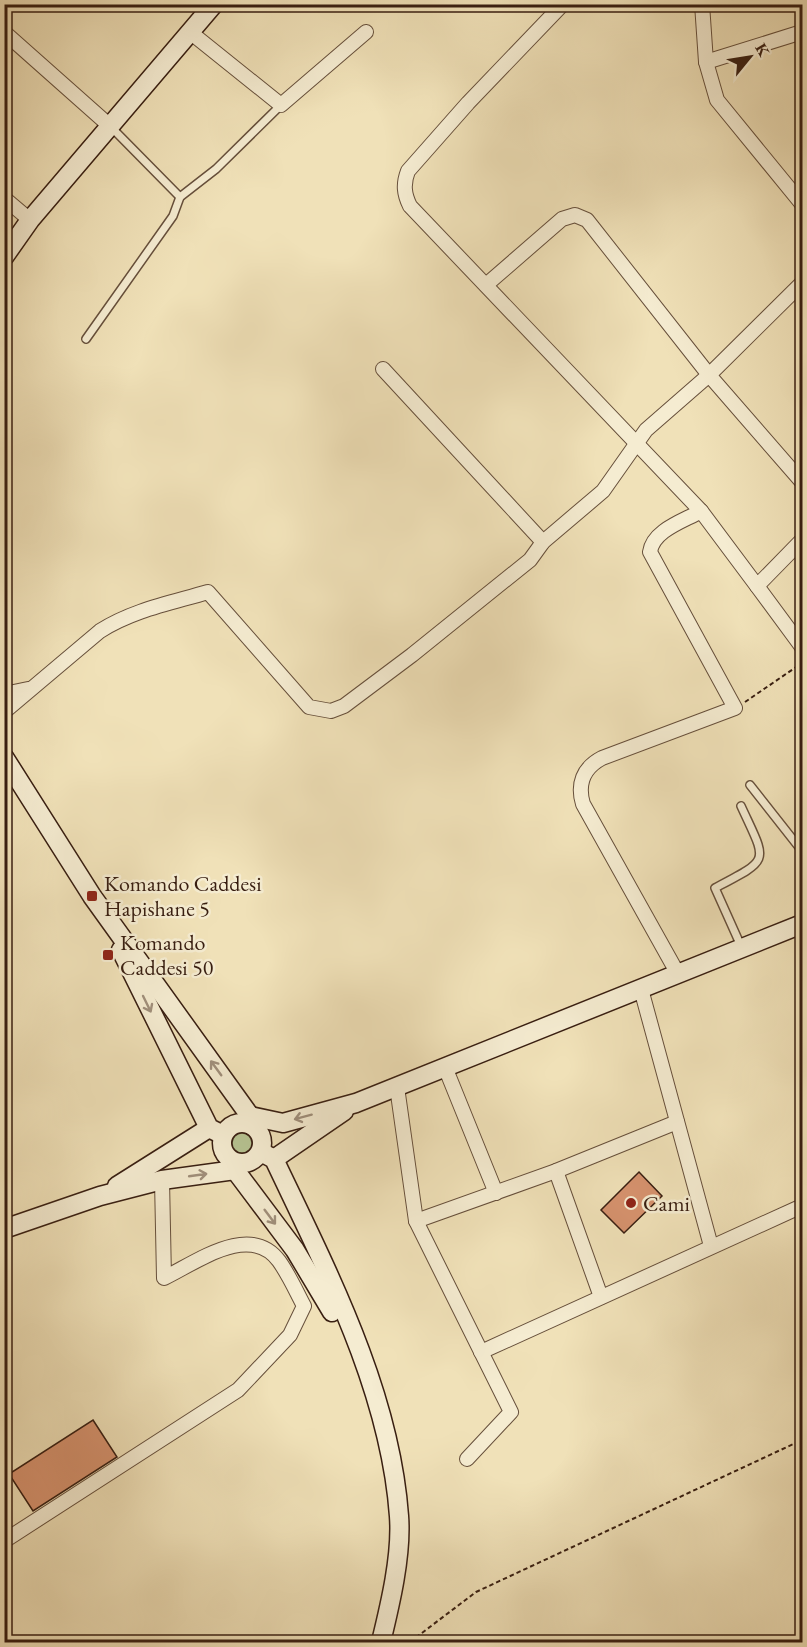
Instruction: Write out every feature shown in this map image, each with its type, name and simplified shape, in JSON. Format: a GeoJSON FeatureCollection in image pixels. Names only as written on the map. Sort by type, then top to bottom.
{"type":"FeatureCollection","features":[{"type":"Feature","properties":{"kind":"street"},"geometry":{"type":"LineString","coordinates":[[4,257],[30,220],[214,4]]}},
{"type":"Feature","properties":{"kind":"street"},"geometry":{"type":"LineString","coordinates":[[563,4],[468,103],[408,171],[405,180],[406,198],[410,206],[638,442],[701,511],[802,647]]}},
{"type":"Feature","properties":{"kind":"street"},"geometry":{"type":"LineString","coordinates":[[702,4],[705,62],[717,100],[802,204]]}},
{"type":"Feature","properties":{"kind":"street"},"geometry":{"type":"LineString","coordinates":[[4,32],[111,127]]}},
{"type":"Feature","properties":{"kind":"street"},"geometry":{"type":"LineString","coordinates":[[190,32],[281,105],[366,32]]}},
{"type":"Feature","properties":{"kind":"street"},"geometry":{"type":"LineString","coordinates":[[705,62],[802,32]]}},
{"type":"Feature","properties":{"kind":"street"},"geometry":{"type":"LineString","coordinates":[[4,198],[30,220]]}},
{"type":"Feature","properties":{"kind":"street"},"geometry":{"type":"LineString","coordinates":[[486,285],[562,219],[568,216],[580,216],[586,220],[709,375],[802,483]]}},
{"type":"Feature","properties":{"kind":"street"},"geometry":{"type":"LineString","coordinates":[[4,712],[116,621],[133,613],[208,592],[309,707],[331,711],[344,706],[412,655],[530,560],[543,542],[594,501],[613,480],[646,430],[709,375],[802,284]]}},
{"type":"Feature","properties":{"kind":"street"},"geometry":{"type":"LineString","coordinates":[[383,369],[543,542]]}},
{"type":"Feature","properties":{"kind":"street"},"geometry":{"type":"LineString","coordinates":[[678,974],[583,804],[580,785],[586,769],[602,758],[735,708],[650,552],[651,545],[659,534],[701,511]]}},
{"type":"Feature","properties":{"kind":"street"},"geometry":{"type":"LineString","coordinates":[[757,586],[802,540]]}},
{"type":"Feature","properties":{"kind":"street"},"geometry":{"type":"LineString","coordinates":[[4,694],[30,689]]}},
{"type":"Feature","properties":{"kind":"street"},"geometry":{"type":"LineString","coordinates":[[4,757],[92,896],[251,1120],[262,1140],[267,1156],[313,1242],[366,1367],[388,1441],[400,1518],[393,1595],[381,1642]]}},
{"type":"Feature","properties":{"kind":"street"},"geometry":{"type":"LineString","coordinates":[[92,896],[216,1131],[224,1153],[296,1250],[366,1367]]}},
{"type":"Feature","properties":{"kind":"street"},"geometry":{"type":"LineString","coordinates":[[100,1196],[216,1131],[251,1120],[283,1123],[356,1103],[802,924]]}},
{"type":"Feature","properties":{"kind":"street"},"geometry":{"type":"LineString","coordinates":[[641,989],[711,1246]]}},
{"type":"Feature","properties":{"kind":"street"},"geometry":{"type":"LineString","coordinates":[[445,1067],[496,1193]]}},
{"type":"Feature","properties":{"kind":"street"},"geometry":{"type":"LineString","coordinates":[[397,1087],[416,1221],[511,1412],[467,1459]]}},
{"type":"Feature","properties":{"kind":"street"},"geometry":{"type":"LineString","coordinates":[[4,1229],[100,1196],[162,1180],[252,1162],[267,1156],[356,1103]]}},
{"type":"Feature","properties":{"kind":"street"},"geometry":{"type":"LineString","coordinates":[[416,1221],[556,1171],[677,1122]]}},
{"type":"Feature","properties":{"kind":"street"},"geometry":{"type":"LineString","coordinates":[[556,1171],[601,1297]]}},
{"type":"Feature","properties":{"kind":"street"},"geometry":{"type":"LineString","coordinates":[[4,1541],[238,1390],[290,1335],[304,1306],[279,1260],[259,1244],[233,1245],[164,1278],[162,1180]]}},
{"type":"Feature","properties":{"kind":"street"},"geometry":{"type":"LineString","coordinates":[[481,1352],[802,1206]]}},
{"type":"Feature","properties":{"kind":"lane"},"geometry":{"type":"LineString","coordinates":[[86,339],[173,216],[180,197],[216,169],[281,105]]}},
{"type":"Feature","properties":{"kind":"lane"},"geometry":{"type":"LineString","coordinates":[[111,127],[180,197]]}},
{"type":"Feature","properties":{"kind":"lane"},"geometry":{"type":"LineString","coordinates":[[750,785],[802,851]]}},
{"type":"Feature","properties":{"kind":"lane"},"geometry":{"type":"LineString","coordinates":[[741,806],[759,845],[760,858],[754,868],[716,888],[742,948]]}},
{"type":"Feature","properties":{"kind":"path"},"geometry":{"type":"LineString","coordinates":[[735,708],[802,663]]}},
{"type":"Feature","properties":{"kind":"path"},"geometry":{"type":"LineString","coordinates":[[410,1642],[476,1592],[802,1440]]}},
{"type":"Feature","properties":{"kind":"green space"},"geometry":{"type":"Polygon","coordinates":[[[242,1133],[249,1136],[252,1143],[249,1150],[242,1153],[235,1150],[232,1143],[235,1136],[242,1133]]]}},
{"type":"Feature","properties":{"kind":"building","name":"Cami"},"geometry":{"type":"Polygon","coordinates":[[[639,1172],[662,1196],[624,1233],[601,1210],[639,1172]]]}},
{"type":"Feature","properties":{"kind":"building"},"geometry":{"type":"Polygon","coordinates":[[[93,1420],[117,1457],[33,1511],[9,1474],[93,1420]]]}},
{"type":"Feature","properties":{"kind":"place","name":"Komando Caddesi Hapishane 5"},"geometry":{"type":"Point","coordinates":[92,896]}},
{"type":"Feature","properties":{"kind":"place","name":"Komando Caddesi 50"},"geometry":{"type":"Point","coordinates":[108,955]}},
{"type":"Feature","properties":{"kind":"place","name":"Cami"},"geometry":{"type":"Point","coordinates":[631,1203]}}]}
